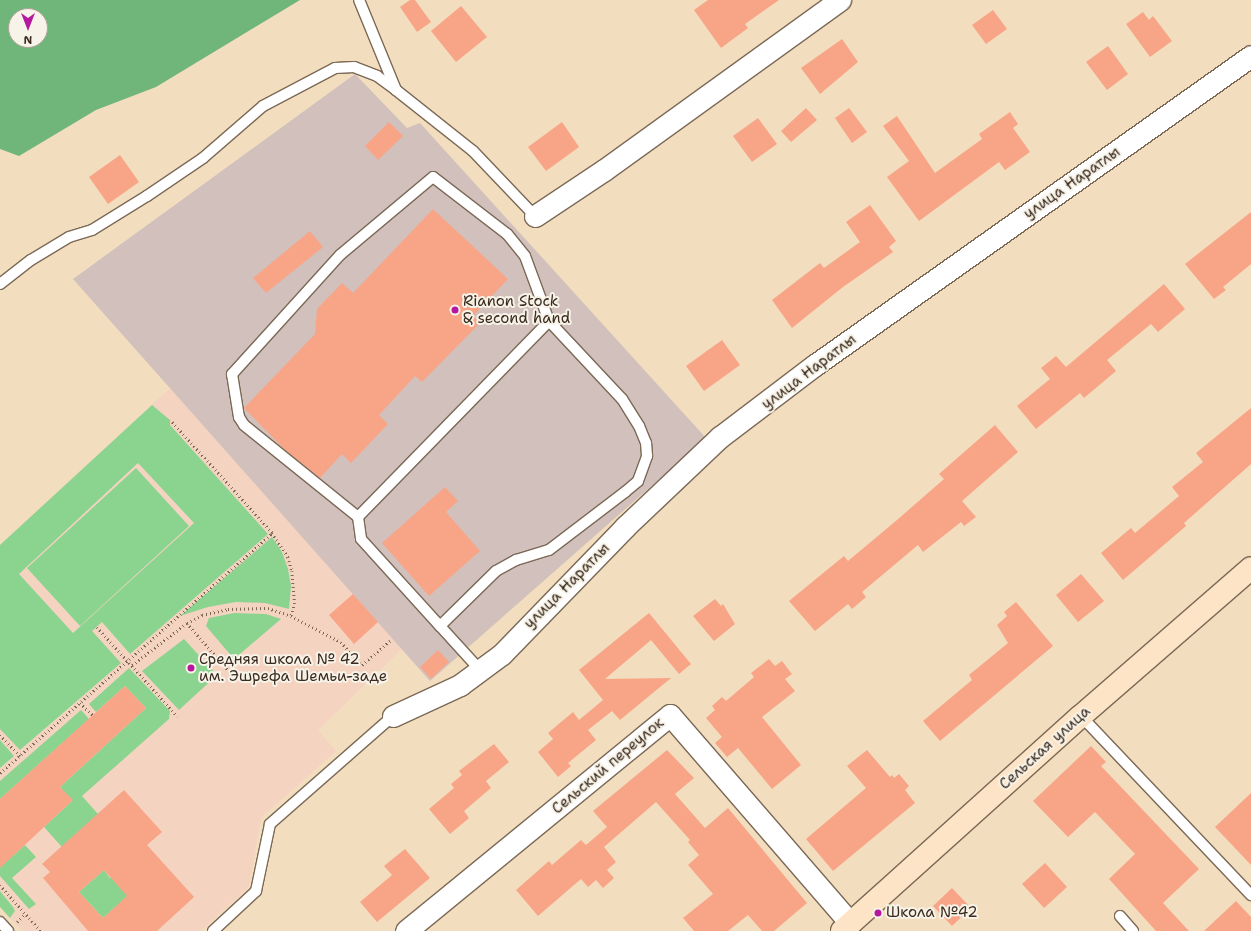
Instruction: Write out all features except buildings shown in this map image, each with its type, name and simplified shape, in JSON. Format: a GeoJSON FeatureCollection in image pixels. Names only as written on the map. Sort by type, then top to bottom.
{"type":"FeatureCollection","features":[{"type":"Feature","properties":{"kind":"main road","name":"Сельская улица"},"geometry":{"type":"LineString","coordinates":[[846,927],[1081,716],[1251,568]]}},
{"type":"Feature","properties":{"kind":"street"},"geometry":{"type":"LineString","coordinates":[[535,216],[604,170],[840,0]]}},
{"type":"Feature","properties":{"kind":"street","name":"улица Наратлы"},"geometry":{"type":"LineString","coordinates":[[393,716],[442,694],[502,654],[625,528],[720,437],[815,365],[1251,56]]}},
{"type":"Feature","properties":{"kind":"street","name":"Сельский переулок"},"geometry":{"type":"LineString","coordinates":[[406,931],[670,715],[846,927]]}},
{"type":"Feature","properties":{"kind":"lane"},"geometry":{"type":"LineString","coordinates":[[359,0],[396,90]]}},
{"type":"Feature","properties":{"kind":"lane"},"geometry":{"type":"LineString","coordinates":[[0,284],[31,260],[69,237],[92,230],[148,196],[203,158],[263,106],[335,68],[354,67],[377,76],[396,90],[473,151],[535,216]]}},
{"type":"Feature","properties":{"kind":"lane"},"geometry":{"type":"LineString","coordinates":[[440,626],[496,571],[516,560],[549,550],[638,481],[643,470],[646,443],[622,399],[549,321],[524,256],[507,234],[433,177],[340,255],[232,374],[239,417],[244,425],[358,517],[361,540],[480,670]]}},
{"type":"Feature","properties":{"kind":"lane"},"geometry":{"type":"LineString","coordinates":[[358,517],[549,321]]}},
{"type":"Feature","properties":{"kind":"lane"},"geometry":{"type":"LineString","coordinates":[[213,931],[256,891],[270,824],[393,716]]}},
{"type":"Feature","properties":{"kind":"lane"},"geometry":{"type":"LineString","coordinates":[[1081,716],[1251,895]]}},
{"type":"Feature","properties":{"kind":"lane"},"geometry":{"type":"LineString","coordinates":[[1120,916],[1133,931]]}},
{"type":"Feature","properties":{"kind":"lane"},"geometry":{"type":"LineString","coordinates":[[0,922],[8,931]]}},
{"type":"Feature","properties":{"kind":"path"},"geometry":{"type":"LineString","coordinates":[[170,420],[272,533],[288,557],[292,571],[295,603],[291,616]]}},
{"type":"Feature","properties":{"kind":"path"},"geometry":{"type":"LineString","coordinates":[[0,773],[272,533]]}},
{"type":"Feature","properties":{"kind":"path"},"geometry":{"type":"LineString","coordinates":[[132,665],[187,623],[215,611],[242,608],[268,608],[291,616],[341,642],[362,665],[390,641]]}},
{"type":"Feature","properties":{"kind":"path"},"geometry":{"type":"LineString","coordinates":[[187,623],[230,672]]}},
{"type":"Feature","properties":{"kind":"path"},"geometry":{"type":"LineString","coordinates":[[97,627],[178,716]]}},
{"type":"Feature","properties":{"kind":"path"},"geometry":{"type":"LineString","coordinates":[[80,703],[93,715]]}},
{"type":"Feature","properties":{"kind":"path"},"geometry":{"type":"LineString","coordinates":[[0,735],[20,756]]}},
{"type":"Feature","properties":{"kind":"path"},"geometry":{"type":"LineString","coordinates":[[0,885],[41,931]]}},
{"type":"Feature","properties":{"kind":"shaded area"},"geometry":{"type":"Polygon","coordinates":[[[355,74],[407,128],[420,123],[706,438],[430,681],[73,279],[355,74]]]}},
{"type":"Feature","properties":{"kind":"shaded area","name":"Средняя школа № 42 им. Эшрефа Шемьи-заде"},"geometry":{"type":"Polygon","coordinates":[[[170,388],[403,648],[318,730],[336,751],[261,818],[249,887],[201,931],[22,931],[0,907],[0,545],[170,388]]]}},
{"type":"Feature","properties":{"kind":"green space"},"geometry":{"type":"Polygon","coordinates":[[[0,0],[300,0],[156,87],[96,110],[19,156],[0,149],[0,0]]]}},
{"type":"Feature","properties":{"kind":"green space"},"geometry":{"type":"Polygon","coordinates":[[[152,405],[170,420],[170,425],[268,534],[130,654],[102,622],[92,631],[121,663],[20,750],[0,729],[0,545],[152,405]],[[138,463],[19,574],[73,633],[194,523],[138,463]]]}},
{"type":"Feature","properties":{"kind":"green space"},"geometry":{"type":"Polygon","coordinates":[[[136,468],[189,526],[80,626],[27,568],[136,468]]]}},
{"type":"Feature","properties":{"kind":"green space"},"geometry":{"type":"Polygon","coordinates":[[[272,537],[282,552],[288,569],[291,586],[289,609],[265,603],[236,602],[208,607],[180,616],[272,537]]]}},
{"type":"Feature","properties":{"kind":"green space"},"geometry":{"type":"Polygon","coordinates":[[[234,613],[266,614],[281,619],[234,659],[206,626],[209,618],[234,613]]]}},
{"type":"Feature","properties":{"kind":"green space"},"geometry":{"type":"Polygon","coordinates":[[[184,639],[217,675],[179,710],[142,671],[184,639]]]}},
{"type":"Feature","properties":{"kind":"green space"},"geometry":{"type":"Polygon","coordinates":[[[129,668],[170,711],[169,719],[82,796],[98,814],[69,855],[44,827],[72,801],[60,787],[146,708],[125,686],[96,712],[89,704],[129,668]]]}},
{"type":"Feature","properties":{"kind":"green space"},"geometry":{"type":"Polygon","coordinates":[[[81,710],[89,719],[0,799],[0,781],[81,710]]]}},
{"type":"Feature","properties":{"kind":"green space"},"geometry":{"type":"Polygon","coordinates":[[[0,740],[14,756],[0,768],[0,740]]]}},
{"type":"Feature","properties":{"kind":"green space"},"geometry":{"type":"Polygon","coordinates":[[[25,845],[36,857],[12,878],[36,904],[29,909],[0,876],[0,867],[25,845]]]}},
{"type":"Feature","properties":{"kind":"green space"},"geometry":{"type":"Polygon","coordinates":[[[104,870],[110,878],[116,873],[132,892],[103,918],[79,892],[104,870]]]}},
{"type":"Feature","properties":{"kind":"green space"},"geometry":{"type":"Polygon","coordinates":[[[0,891],[15,911],[10,918],[0,907],[0,891]]]}},
{"type":"Feature","properties":{"kind":"place","name":"Rianon Stock & second hand"},"geometry":{"type":"Point","coordinates":[455,310]}},
{"type":"Feature","properties":{"kind":"place","name":"Средняя школа № 42 им. Эшрефа Шемьи-заде"},"geometry":{"type":"Point","coordinates":[191,668]}},
{"type":"Feature","properties":{"kind":"place","name":"Школа №42"},"geometry":{"type":"Point","coordinates":[878,913]}}]}
